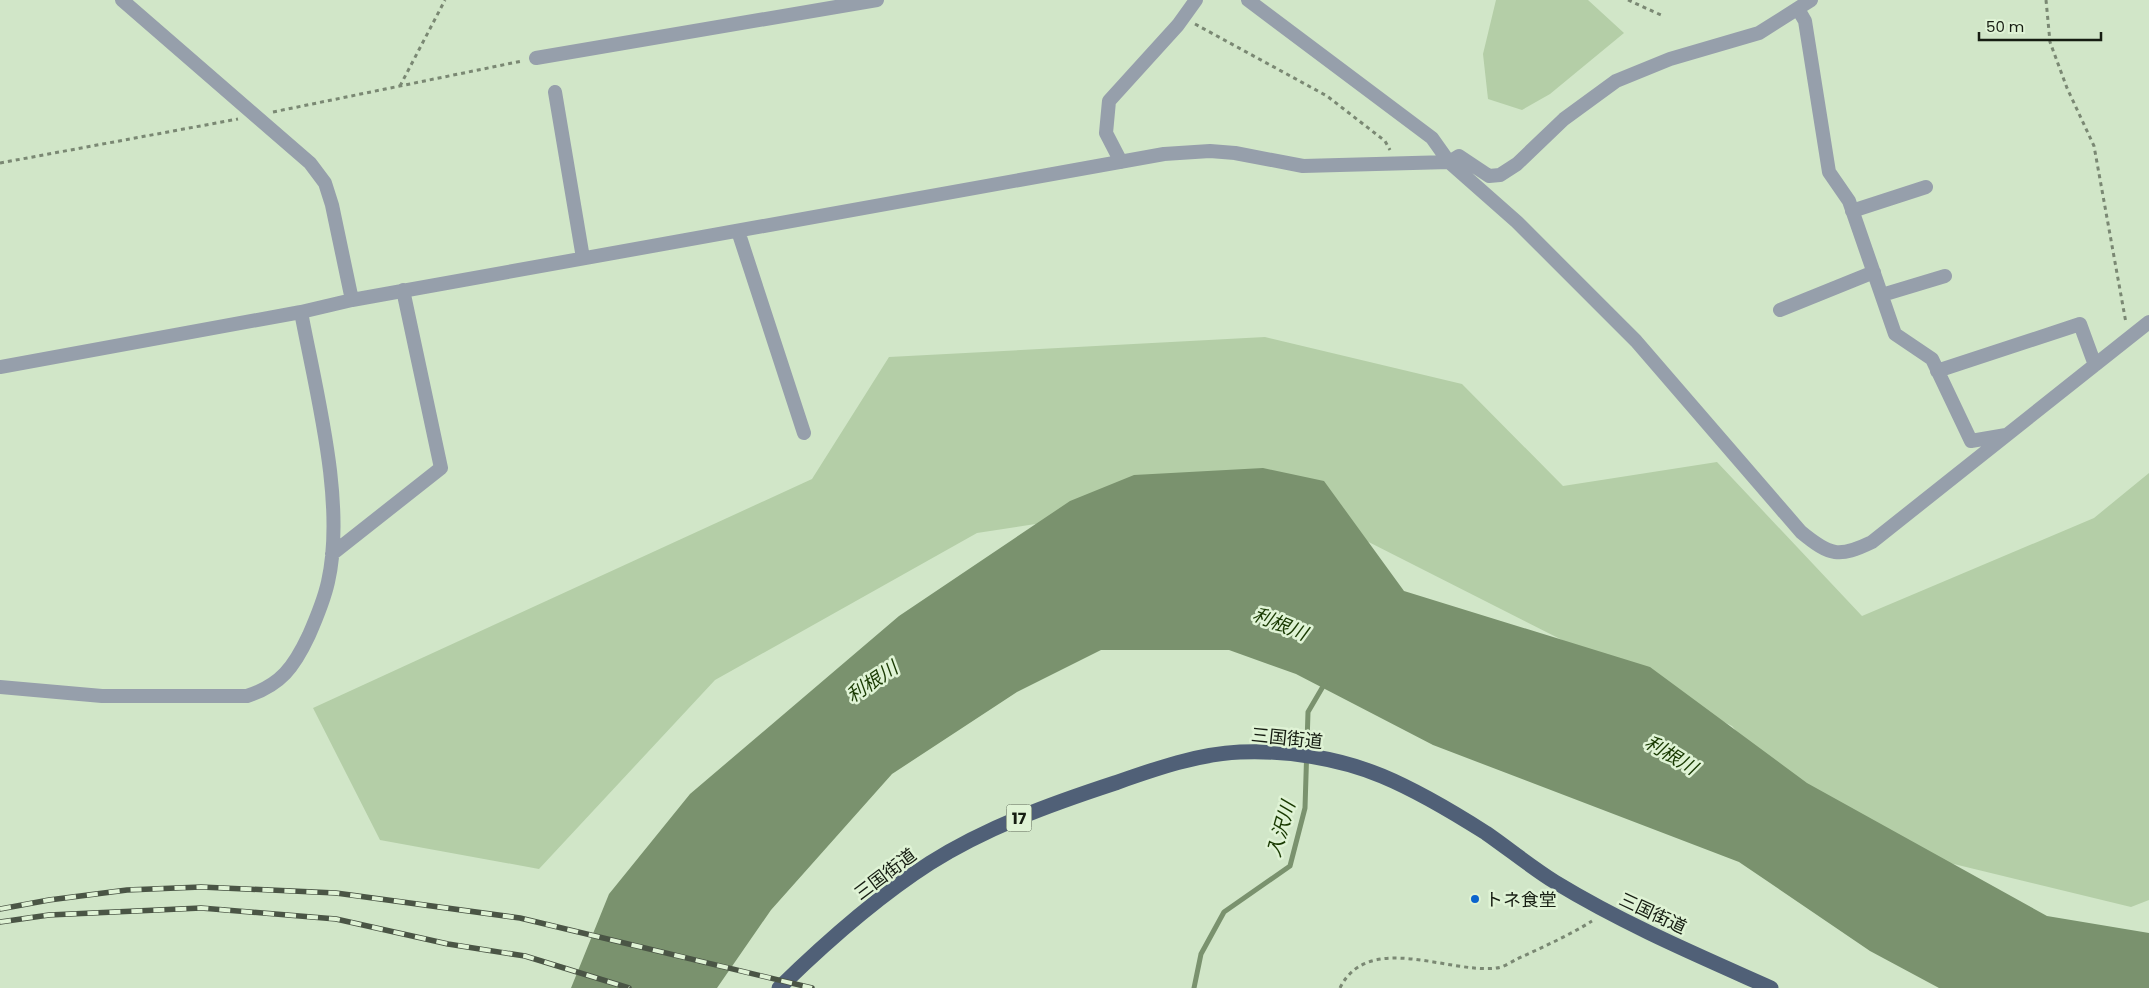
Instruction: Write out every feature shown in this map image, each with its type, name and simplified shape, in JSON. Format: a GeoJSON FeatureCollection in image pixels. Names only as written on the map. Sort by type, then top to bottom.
{"type":"FeatureCollection","features":[{"type":"Feature","properties":{"kind":"highway","name":"三国街道"},"geometry":{"type":"LineString","coordinates":[[779,988],[842,931],[928,864],[970,840],[1014,820],[1140,774],[1202,757],[1239,752],[1270,752],[1304,756],[1355,767],[1382,776],[1419,794],[1485,833],[1551,880],[1606,912],[1655,937],[1771,988]]}},
{"type":"Feature","properties":{"kind":"street"},"geometry":{"type":"LineString","coordinates":[[122,0],[310,163],[325,184],[330,198],[352,300]]}},
{"type":"Feature","properties":{"kind":"street"},"geometry":{"type":"LineString","coordinates":[[536,58],[877,0]]}},
{"type":"Feature","properties":{"kind":"street"},"geometry":{"type":"LineString","coordinates":[[1121,162],[1106,133],[1109,101],[1183,18],[1196,0]]}},
{"type":"Feature","properties":{"kind":"street"},"geometry":{"type":"LineString","coordinates":[[1248,0],[1432,138],[1449,162],[1518,222],[1636,341],[1801,532],[1820,548],[1834,554],[1851,552],[1872,542],[2149,322]]}},
{"type":"Feature","properties":{"kind":"street"},"geometry":{"type":"LineString","coordinates":[[0,367],[301,312],[403,290],[1164,154],[1210,151],[1235,153],[1303,166],[1449,162],[1458,156],[1489,176],[1500,175],[1517,164],[1564,119],[1616,81],[1670,59],[1758,33],[1811,0]]}},
{"type":"Feature","properties":{"kind":"street"},"geometry":{"type":"LineString","coordinates":[[1798,9],[1804,21],[1829,172],[1849,201],[1895,334],[1932,359],[1971,441],[2007,435]]}},
{"type":"Feature","properties":{"kind":"street"},"geometry":{"type":"LineString","coordinates":[[555,92],[583,258]]}},
{"type":"Feature","properties":{"kind":"street"},"geometry":{"type":"LineString","coordinates":[[1852,211],[1926,187]]}},
{"type":"Feature","properties":{"kind":"street"},"geometry":{"type":"LineString","coordinates":[[738,231],[804,433]]}},
{"type":"Feature","properties":{"kind":"street"},"geometry":{"type":"LineString","coordinates":[[1780,310],[1874,272]]}},
{"type":"Feature","properties":{"kind":"street"},"geometry":{"type":"LineString","coordinates":[[1882,295],[1945,276]]}},
{"type":"Feature","properties":{"kind":"street"},"geometry":{"type":"LineString","coordinates":[[332,554],[441,468],[403,290]]}},
{"type":"Feature","properties":{"kind":"street"},"geometry":{"type":"LineString","coordinates":[[0,687],[102,696],[247,696],[260,692],[286,674],[301,651],[328,582],[332,554],[331,480],[301,312]]}},
{"type":"Feature","properties":{"kind":"street"},"geometry":{"type":"LineString","coordinates":[[1937,371],[2080,324],[2095,365]]}},
{"type":"Feature","properties":{"kind":"path"},"geometry":{"type":"LineString","coordinates":[[400,86],[445,0]]}},
{"type":"Feature","properties":{"kind":"path"},"geometry":{"type":"LineString","coordinates":[[1628,0],[1662,15]]}},
{"type":"Feature","properties":{"kind":"path"},"geometry":{"type":"LineString","coordinates":[[2046,0],[2050,42],[2067,88],[2094,146],[2128,339]]}},
{"type":"Feature","properties":{"kind":"path"},"geometry":{"type":"LineString","coordinates":[[1183,18],[1328,96],[1384,141],[1398,163]]}},
{"type":"Feature","properties":{"kind":"path"},"geometry":{"type":"LineString","coordinates":[[1340,988],[1346,975],[1359,966],[1386,959],[1410,958],[1486,969],[1499,968],[1568,936],[1606,912]]}},
{"type":"Feature","properties":{"kind":"shaded area"},"geometry":{"type":"Polygon","coordinates":[[[1496,0],[1588,0],[1624,33],[1550,94],[1522,110],[1488,99],[1483,54],[1496,0]]]}},
{"type":"Feature","properties":{"kind":"shaded area"},"geometry":{"type":"Polygon","coordinates":[[[1265,337],[1462,384],[1563,486],[1717,462],[1862,616],[2094,518],[2149,473],[2149,900],[2131,907],[1822,832],[1732,726],[1264,489],[977,533],[715,680],[539,869],[380,840],[313,708],[812,479],[889,357],[1265,337]]]}},
{"type":"Feature","properties":{"kind":"water","name":"利根川"},"geometry":{"type":"Polygon","coordinates":[[[1263,468],[1324,481],[1404,591],[1650,667],[1807,783],[2047,916],[2149,933],[2149,988],[1939,988],[1870,951],[1739,862],[1433,745],[1296,674],[1229,650],[1101,650],[1017,692],[892,774],[771,910],[717,988],[571,988],[609,894],[690,794],[899,616],[1070,501],[1134,475],[1263,468]]]}},
{"type":"Feature","properties":{"kind":"waterway","name":"入沢川"},"geometry":{"type":"LineString","coordinates":[[1194,988],[1201,954],[1224,912],[1290,866],[1305,808],[1308,712],[1325,683]]}},
{"type":"Feature","properties":{"kind":"railway"},"geometry":{"type":"LineString","coordinates":[[0,909],[49,900],[127,890],[201,887],[336,893],[520,918],[812,988]]}},
{"type":"Feature","properties":{"kind":"railway"},"geometry":{"type":"LineString","coordinates":[[0,922],[49,915],[201,908],[336,919],[448,944],[525,956],[629,988]]}},
{"type":"Feature","properties":{"kind":"place","name":"トネ食堂"},"geometry":{"type":"Point","coordinates":[1475,899]}}]}
